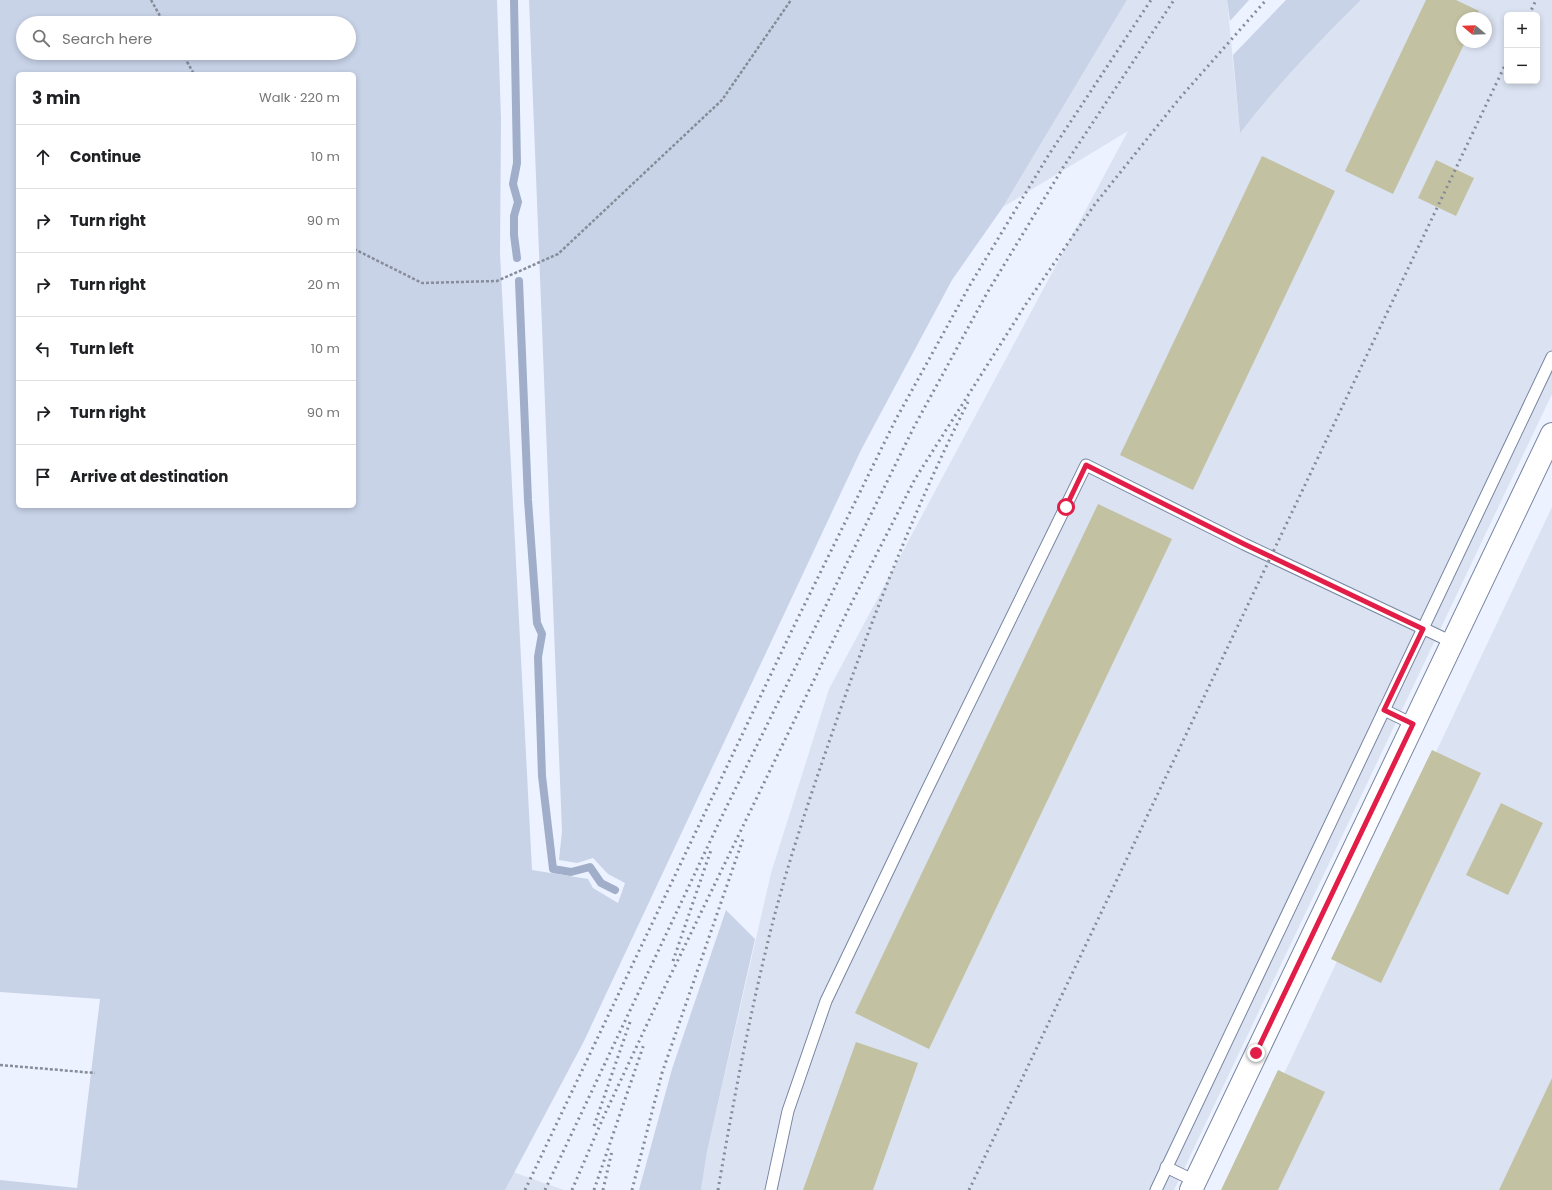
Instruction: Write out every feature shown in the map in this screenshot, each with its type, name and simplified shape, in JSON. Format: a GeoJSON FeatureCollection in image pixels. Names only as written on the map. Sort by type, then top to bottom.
{"type":"FeatureCollection","features":[{"type":"Feature","properties":{"kind":"street"},"geometry":{"type":"LineString","coordinates":[[1193,1186],[1552,434]]}},
{"type":"Feature","properties":{"kind":"lane"},"geometry":{"type":"LineString","coordinates":[[1156,1190],[1552,357]]}},
{"type":"Feature","properties":{"kind":"lane"},"geometry":{"type":"LineString","coordinates":[[771,1190],[788,1111],[826,1000],[1086,465],[1244,544],[1452,642]]}},
{"type":"Feature","properties":{"kind":"lane"},"geometry":{"type":"LineString","coordinates":[[1384,710],[1413,724]]}},
{"type":"Feature","properties":{"kind":"lane"},"geometry":{"type":"LineString","coordinates":[[1166,1167],[1193,1186]]}},
{"type":"Feature","properties":{"kind":"path"},"geometry":{"type":"LineString","coordinates":[[151,0],[160,16]]}},
{"type":"Feature","properties":{"kind":"path"},"geometry":{"type":"LineString","coordinates":[[356,250],[422,283],[497,280],[558,254],[722,100],[791,0]]}},
{"type":"Feature","properties":{"kind":"path"},"geometry":{"type":"LineString","coordinates":[[186,60],[193,72]]}},
{"type":"Feature","properties":{"kind":"path"},"geometry":{"type":"LineString","coordinates":[[0,1065],[95,1073]]}},
{"type":"Feature","properties":{"kind":"shaded area"},"geometry":{"type":"Polygon","coordinates":[[[0,0],[497,0],[501,119],[500,254],[532,870],[588,879],[593,888],[618,903],[625,883],[608,874],[593,858],[577,863],[559,860],[562,831],[529,0],[1127,0],[1003,207],[952,280],[861,450],[584,1041],[505,1190],[0,1190],[0,1180],[77,1188],[100,999],[0,992],[0,0]]]}},
{"type":"Feature","properties":{"kind":"shaded area"},"geometry":{"type":"Polygon","coordinates":[[[1127,0],[1227,0],[1240,132],[1268,96],[1316,44],[1361,0],[1552,0],[1552,394],[1174,1190],[701,1190],[707,1152],[771,873],[829,689],[1128,131],[1003,207],[1127,0]]]}},
{"type":"Feature","properties":{"kind":"shaded area"},"geometry":{"type":"Polygon","coordinates":[[[1227,0],[1249,0],[1230,21],[1227,0]]]}},
{"type":"Feature","properties":{"kind":"shaded area"},"geometry":{"type":"Polygon","coordinates":[[[1286,0],[1361,0],[1298,64],[1240,133],[1233,55],[1286,0]]]}},
{"type":"Feature","properties":{"kind":"shaded area"},"geometry":{"type":"Polygon","coordinates":[[[1552,507],[1552,1190],[1229,1190],[1505,606],[1552,507]]]}},
{"type":"Feature","properties":{"kind":"shaded area"},"geometry":{"type":"Polygon","coordinates":[[[726,910],[755,939],[707,1152],[701,1190],[639,1190],[672,1069],[726,910]]]}},
{"type":"Feature","properties":{"kind":"shaded area"},"geometry":{"type":"Polygon","coordinates":[[[513,1172],[564,1190],[505,1190],[513,1172]]]}},
{"type":"Feature","properties":{"kind":"building"},"geometry":{"type":"Polygon","coordinates":[[[1426,0],[1456,0],[1479,11],[1456,12],[1456,48],[1462,48],[1393,194],[1345,171],[1426,0]]]}},
{"type":"Feature","properties":{"kind":"building"},"geometry":{"type":"Polygon","coordinates":[[[1262,156],[1335,191],[1193,490],[1120,455],[1262,156]]]}},
{"type":"Feature","properties":{"kind":"building"},"geometry":{"type":"Polygon","coordinates":[[[1436,160],[1474,178],[1456,216],[1418,198],[1436,160]]]}},
{"type":"Feature","properties":{"kind":"building"},"geometry":{"type":"Polygon","coordinates":[[[1098,504],[1172,539],[929,1049],[855,1013],[1098,504]]]}},
{"type":"Feature","properties":{"kind":"building"},"geometry":{"type":"Polygon","coordinates":[[[1432,750],[1481,773],[1381,983],[1331,959],[1432,750]]]}},
{"type":"Feature","properties":{"kind":"building"},"geometry":{"type":"Polygon","coordinates":[[[1501,803],[1543,823],[1508,895],[1466,875],[1501,803]]]}},
{"type":"Feature","properties":{"kind":"building"},"geometry":{"type":"Polygon","coordinates":[[[856,1042],[918,1063],[873,1190],[803,1190],[856,1042]]]}},
{"type":"Feature","properties":{"kind":"building"},"geometry":{"type":"Polygon","coordinates":[[[1278,1070],[1325,1092],[1278,1190],[1221,1190],[1278,1070]]]}},
{"type":"Feature","properties":{"kind":"building"},"geometry":{"type":"Polygon","coordinates":[[[1552,1078],[1552,1190],[1499,1190],[1552,1078]]]}},
{"type":"Feature","properties":{"kind":"waterway"},"geometry":{"type":"LineString","coordinates":[[514,0],[517,163],[513,184],[518,202],[514,216],[514,235],[517,258]]}},
{"type":"Feature","properties":{"kind":"waterway"},"geometry":{"type":"LineString","coordinates":[[519,281],[528,500],[537,623],[542,634],[538,657],[542,776],[553,869],[571,872],[590,867],[601,883],[615,890]]}},
{"type":"Feature","properties":{"kind":"railway"},"geometry":{"type":"LineString","coordinates":[[525,1190],[793,628],[896,419],[970,285],[1048,156],[1151,0]]}},
{"type":"Feature","properties":{"kind":"railway"},"geometry":{"type":"LineString","coordinates":[[545,1190],[724,812],[914,427],[987,293],[1064,166],[1174,0]]}},
{"type":"Feature","properties":{"kind":"railway"},"geometry":{"type":"LineString","coordinates":[[572,1190],[603,1118],[658,1001],[848,610],[915,479],[1026,304],[1095,204],[1179,99],[1266,0]]}},
{"type":"Feature","properties":{"kind":"railway"},"geometry":{"type":"LineString","coordinates":[[1530,12],[1536,0]]}},
{"type":"Feature","properties":{"kind":"railway"},"geometry":{"type":"LineString","coordinates":[[969,1190],[1504,67]]}},
{"type":"Feature","properties":{"kind":"railway"},"geometry":{"type":"LineString","coordinates":[[718,1190],[742,1061],[762,965],[777,906],[801,826],[865,640],[913,520],[968,402]]}},
{"type":"Feature","properties":{"kind":"railway"},"geometry":{"type":"LineString","coordinates":[[632,1190],[662,1073],[743,839]]}},
{"type":"Feature","properties":{"kind":"railway"},"geometry":{"type":"LineString","coordinates":[[673,961],[711,850]]}},
{"type":"Feature","properties":{"kind":"railway"},"geometry":{"type":"LineString","coordinates":[[594,1126],[630,1022]]}},
{"type":"Feature","properties":{"kind":"railway"},"geometry":{"type":"LineString","coordinates":[[594,1190],[644,1044]]}},
{"type":"Feature","properties":{"kind":"railway"},"geometry":{"type":"LineString","coordinates":[[603,1190],[612,1151]]}},
{"type":"Feature","properties":{"kind":"route"},"geometry":{"type":"LineString","coordinates":[[1066,507],[1086,465],[1244,544],[1423,629],[1384,710],[1413,724],[1256,1053]]}}]}
